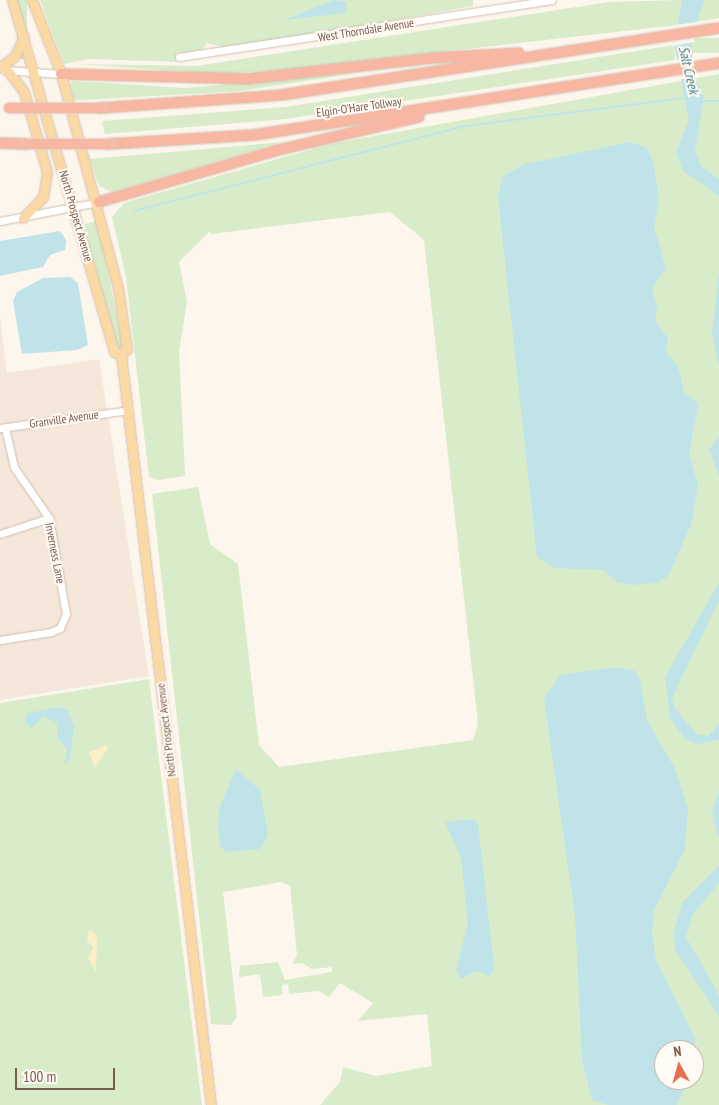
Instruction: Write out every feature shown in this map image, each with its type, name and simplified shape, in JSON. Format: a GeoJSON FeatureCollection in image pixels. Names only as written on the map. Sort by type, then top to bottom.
{"type":"FeatureCollection","features":[{"type":"Feature","properties":{"kind":"highway","name":"Elgin-O'Hare Tollway"},"geometry":{"type":"LineString","coordinates":[[5,108],[101,108],[281,95],[719,28]]}},
{"type":"Feature","properties":{"kind":"highway"},"geometry":{"type":"LineString","coordinates":[[61,74],[246,79],[432,58],[573,51]]}},
{"type":"Feature","properties":{"kind":"highway","name":"Elgin-O'Hare Tollway"},"geometry":{"type":"LineString","coordinates":[[0,143],[109,144],[254,135],[486,101],[719,63]]}},
{"type":"Feature","properties":{"kind":"highway"},"geometry":{"type":"LineString","coordinates":[[98,202],[274,152],[486,101]]}},
{"type":"Feature","properties":{"kind":"main road","name":"North Prospect Avenue"},"geometry":{"type":"LineString","coordinates":[[12,0],[24,36],[114,352],[121,355]]}},
{"type":"Feature","properties":{"kind":"main road","name":"North Prospect Avenue"},"geometry":{"type":"LineString","coordinates":[[32,0],[61,74],[98,202],[122,312],[127,349],[121,355]]}},
{"type":"Feature","properties":{"kind":"main road"},"geometry":{"type":"LineString","coordinates":[[23,218],[43,197],[47,172],[24,92],[2,69],[16,56],[24,36]]}},
{"type":"Feature","properties":{"kind":"main road","name":"North Prospect Avenue"},"geometry":{"type":"LineString","coordinates":[[121,355],[211,1105]]}},
{"type":"Feature","properties":{"kind":"street","name":"West Thorndale Avenue"},"geometry":{"type":"LineString","coordinates":[[179,57],[552,0]]}},
{"type":"Feature","properties":{"kind":"street"},"geometry":{"type":"LineString","coordinates":[[2,69],[61,74]]}},
{"type":"Feature","properties":{"kind":"street"},"geometry":{"type":"LineString","coordinates":[[0,221],[74,209],[98,202]]}},
{"type":"Feature","properties":{"kind":"street","name":"Granville Avenue"},"geometry":{"type":"LineString","coordinates":[[3,428],[129,410]]}},
{"type":"Feature","properties":{"kind":"street","name":"Inverness Lane"},"geometry":{"type":"LineString","coordinates":[[0,640],[51,632],[64,621],[49,518],[14,467],[3,428]]}},
{"type":"Feature","properties":{"kind":"street"},"geometry":{"type":"LineString","coordinates":[[0,534],[49,518]]}},
{"type":"Feature","properties":{"kind":"shaded area"},"geometry":{"type":"Polygon","coordinates":[[[0,316],[7,373],[99,359],[149,676],[0,700],[0,316]]]}},
{"type":"Feature","properties":{"kind":"green space"},"geometry":{"type":"Polygon","coordinates":[[[17,0],[27,0],[27,59],[17,59],[17,0]]]}},
{"type":"Feature","properties":{"kind":"green space"},"geometry":{"type":"Polygon","coordinates":[[[40,0],[473,0],[473,6],[299,37],[223,47],[207,43],[202,50],[176,53],[177,62],[89,59],[64,64],[40,0]]]}},
{"type":"Feature","properties":{"kind":"green space"},"geometry":{"type":"Polygon","coordinates":[[[682,0],[678,25],[291,69],[222,74],[75,64],[196,66],[609,2],[682,0]]]}},
{"type":"Feature","properties":{"kind":"green space"},"geometry":{"type":"Polygon","coordinates":[[[704,0],[719,0],[719,18],[694,22],[704,0]]]}},
{"type":"Feature","properties":{"kind":"green space"},"geometry":{"type":"Polygon","coordinates":[[[691,38],[719,38],[719,53],[691,53],[691,38]]]}},
{"type":"Feature","properties":{"kind":"green space"},"geometry":{"type":"Polygon","coordinates":[[[674,45],[675,60],[286,119],[105,134],[102,121],[285,107],[674,45]]]}},
{"type":"Feature","properties":{"kind":"green space"},"geometry":{"type":"Polygon","coordinates":[[[358,73],[239,91],[83,100],[74,100],[70,86],[72,81],[185,88],[358,73]]]}},
{"type":"Feature","properties":{"kind":"green space"},"geometry":{"type":"Polygon","coordinates":[[[719,74],[719,1105],[320,1105],[340,1082],[343,1067],[376,1076],[432,1066],[427,1014],[358,1021],[373,1003],[340,983],[329,997],[319,991],[289,994],[288,984],[282,985],[283,995],[263,997],[260,974],[239,977],[240,966],[278,962],[285,980],[332,972],[332,967],[312,969],[302,963],[292,964],[297,955],[290,886],[281,882],[223,892],[237,1017],[231,1025],[211,1024],[152,494],[198,487],[210,544],[238,564],[259,745],[279,767],[473,740],[478,724],[424,240],[390,212],[210,234],[210,231],[179,262],[187,302],[179,352],[185,476],[158,480],[149,477],[126,277],[112,217],[124,203],[330,144],[719,74]]]}},
{"type":"Feature","properties":{"kind":"green space"},"geometry":{"type":"Polygon","coordinates":[[[283,142],[112,192],[99,186],[90,159],[283,142]]]}},
{"type":"Feature","properties":{"kind":"green space"},"geometry":{"type":"Polygon","coordinates":[[[96,221],[123,347],[118,348],[86,233],[85,224],[96,221]]]}},
{"type":"Feature","properties":{"kind":"green space"},"geometry":{"type":"Polygon","coordinates":[[[149,679],[202,1105],[0,1105],[0,703],[149,679]]]}},
{"type":"Feature","properties":{"kind":"sand"},"geometry":{"type":"Polygon","coordinates":[[[106,745],[108,748],[95,767],[89,752],[106,745]]]}},
{"type":"Feature","properties":{"kind":"sand"},"geometry":{"type":"Polygon","coordinates":[[[89,930],[96,933],[96,972],[88,958],[93,948],[87,940],[89,930]]]}},
{"type":"Feature","properties":{"kind":"water"},"geometry":{"type":"Polygon","coordinates":[[[334,0],[347,2],[345,13],[284,20],[334,0]]]}},
{"type":"Feature","properties":{"kind":"water","name":"Salt Creek"},"geometry":{"type":"Polygon","coordinates":[[[682,0],[704,0],[691,42],[696,82],[704,97],[695,151],[701,166],[719,179],[719,196],[683,171],[676,152],[689,120],[674,45],[682,0]]]}},
{"type":"Feature","properties":{"kind":"water"},"geometry":{"type":"Polygon","coordinates":[[[630,142],[647,148],[653,161],[659,201],[654,227],[666,268],[652,289],[657,307],[655,321],[668,338],[666,352],[678,366],[684,392],[698,404],[689,454],[698,485],[691,525],[668,576],[657,583],[631,585],[617,582],[604,570],[555,568],[537,557],[498,197],[503,176],[525,164],[630,142]]]}},
{"type":"Feature","properties":{"kind":"water"},"geometry":{"type":"Polygon","coordinates":[[[60,231],[66,240],[65,250],[50,255],[43,267],[0,276],[0,241],[60,231]]]}},
{"type":"Feature","properties":{"kind":"water"},"geometry":{"type":"Polygon","coordinates":[[[719,272],[719,365],[712,333],[719,272]]]}},
{"type":"Feature","properties":{"kind":"water"},"geometry":{"type":"Polygon","coordinates":[[[70,277],[78,283],[88,345],[77,350],[22,354],[13,301],[17,292],[43,278],[70,277]]]}},
{"type":"Feature","properties":{"kind":"water"},"geometry":{"type":"Polygon","coordinates":[[[719,437],[719,476],[709,449],[719,437]]]}},
{"type":"Feature","properties":{"kind":"water"},"geometry":{"type":"Polygon","coordinates":[[[719,583],[719,600],[672,698],[675,709],[697,734],[709,736],[719,723],[719,740],[697,744],[685,739],[670,718],[665,677],[719,583]]]}},
{"type":"Feature","properties":{"kind":"water"},"geometry":{"type":"Polygon","coordinates":[[[617,667],[635,671],[640,680],[647,720],[675,769],[688,809],[685,849],[654,910],[652,932],[656,960],[695,1038],[695,1040],[654,1040],[654,1090],[684,1090],[677,1105],[609,1105],[592,1100],[582,1059],[575,915],[544,699],[560,675],[617,667]]]}},
{"type":"Feature","properties":{"kind":"water"},"geometry":{"type":"Polygon","coordinates":[[[60,707],[68,710],[74,727],[70,759],[65,765],[67,749],[58,738],[57,723],[44,716],[31,728],[25,722],[28,713],[60,707]]]}},
{"type":"Feature","properties":{"kind":"water"},"geometry":{"type":"Polygon","coordinates":[[[236,769],[260,790],[268,835],[260,849],[227,852],[220,846],[218,826],[220,806],[236,769]]]}},
{"type":"Feature","properties":{"kind":"water"},"geometry":{"type":"Polygon","coordinates":[[[719,791],[719,838],[712,812],[719,791]]]}},
{"type":"Feature","properties":{"kind":"water"},"geometry":{"type":"Polygon","coordinates":[[[474,819],[478,824],[494,969],[490,976],[476,971],[461,979],[456,970],[468,923],[461,857],[445,822],[474,819]]]}},
{"type":"Feature","properties":{"kind":"water"},"geometry":{"type":"Polygon","coordinates":[[[719,866],[719,883],[693,914],[686,937],[719,995],[719,1016],[676,951],[673,935],[682,903],[719,866]]]}},
{"type":"Feature","properties":{"kind":"pier"},"geometry":{"type":"Polygon","coordinates":[[[697,22],[694,42],[672,46],[675,25],[697,22]]]}},
{"type":"Feature","properties":{"kind":"pier"},"geometry":{"type":"Polygon","coordinates":[[[694,57],[697,77],[676,80],[673,60],[694,57]]]}},
{"type":"Feature","properties":{"kind":"waterway","name":"Salt Creek"},"geometry":{"type":"LineString","coordinates":[[134,211],[465,126],[688,98]]}},
{"type":"Feature","properties":{"kind":"waterway"},"geometry":{"type":"LineString","coordinates":[[701,101],[719,101]]}}]}
